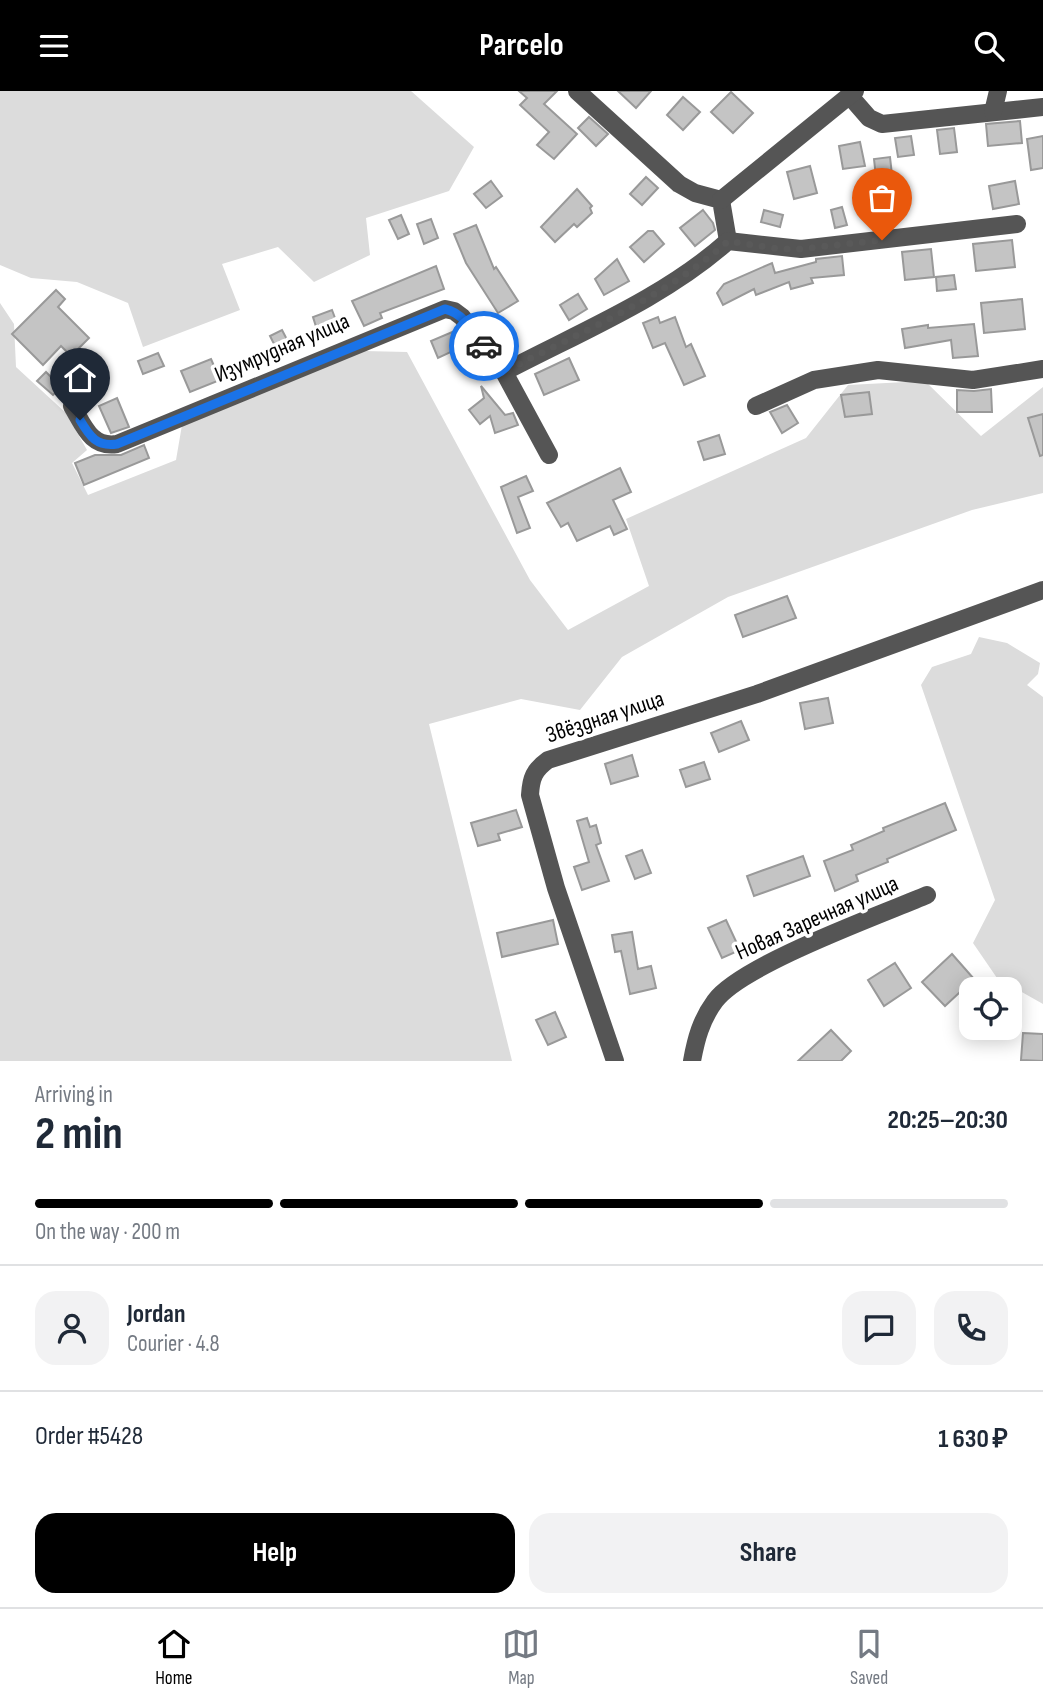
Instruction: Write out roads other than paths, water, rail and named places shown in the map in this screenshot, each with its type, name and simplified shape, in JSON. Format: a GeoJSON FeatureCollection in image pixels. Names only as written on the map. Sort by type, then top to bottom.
{"type":"FeatureCollection","features":[{"type":"Feature","properties":{"kind":"street"},"geometry":{"type":"LineString","coordinates":[[577,91],[679,184],[695,194],[721,200]]}},
{"type":"Feature","properties":{"kind":"street"},"geometry":{"type":"LineString","coordinates":[[993,111],[999,91]]}},
{"type":"Feature","properties":{"kind":"street"},"geometry":{"type":"LineString","coordinates":[[721,200],[852,93],[869,118],[881,124],[1043,107]]}},
{"type":"Feature","properties":{"kind":"street"},"geometry":{"type":"LineString","coordinates":[[721,200],[728,241]]}},
{"type":"Feature","properties":{"kind":"street"},"geometry":{"type":"LineString","coordinates":[[728,241],[779,249],[801,249],[1017,224]]}},
{"type":"Feature","properties":{"kind":"street"},"geometry":{"type":"LineString","coordinates":[[504,372],[674,283],[701,265],[728,241]]}},
{"type":"Feature","properties":{"kind":"street","name":"Изумрудная улица"},"geometry":{"type":"LineString","coordinates":[[72,406],[96,442],[107,446],[117,444],[445,309],[462,317],[504,372],[548,455]]}},
{"type":"Feature","properties":{"kind":"street"},"geometry":{"type":"LineString","coordinates":[[756,406],[814,380],[878,370],[973,380],[1043,369]]}},
{"type":"Feature","properties":{"kind":"street","name":"Звёздная улица"},"geometry":{"type":"LineString","coordinates":[[615,1061],[556,888],[530,795],[531,780],[537,768],[548,761],[757,694],[1043,590]]}},
{"type":"Feature","properties":{"kind":"street","name":"Новая Заречная улица"},"geometry":{"type":"LineString","coordinates":[[692,1061],[697,1031],[716,999],[738,981],[770,963],[927,895]]}}]}
